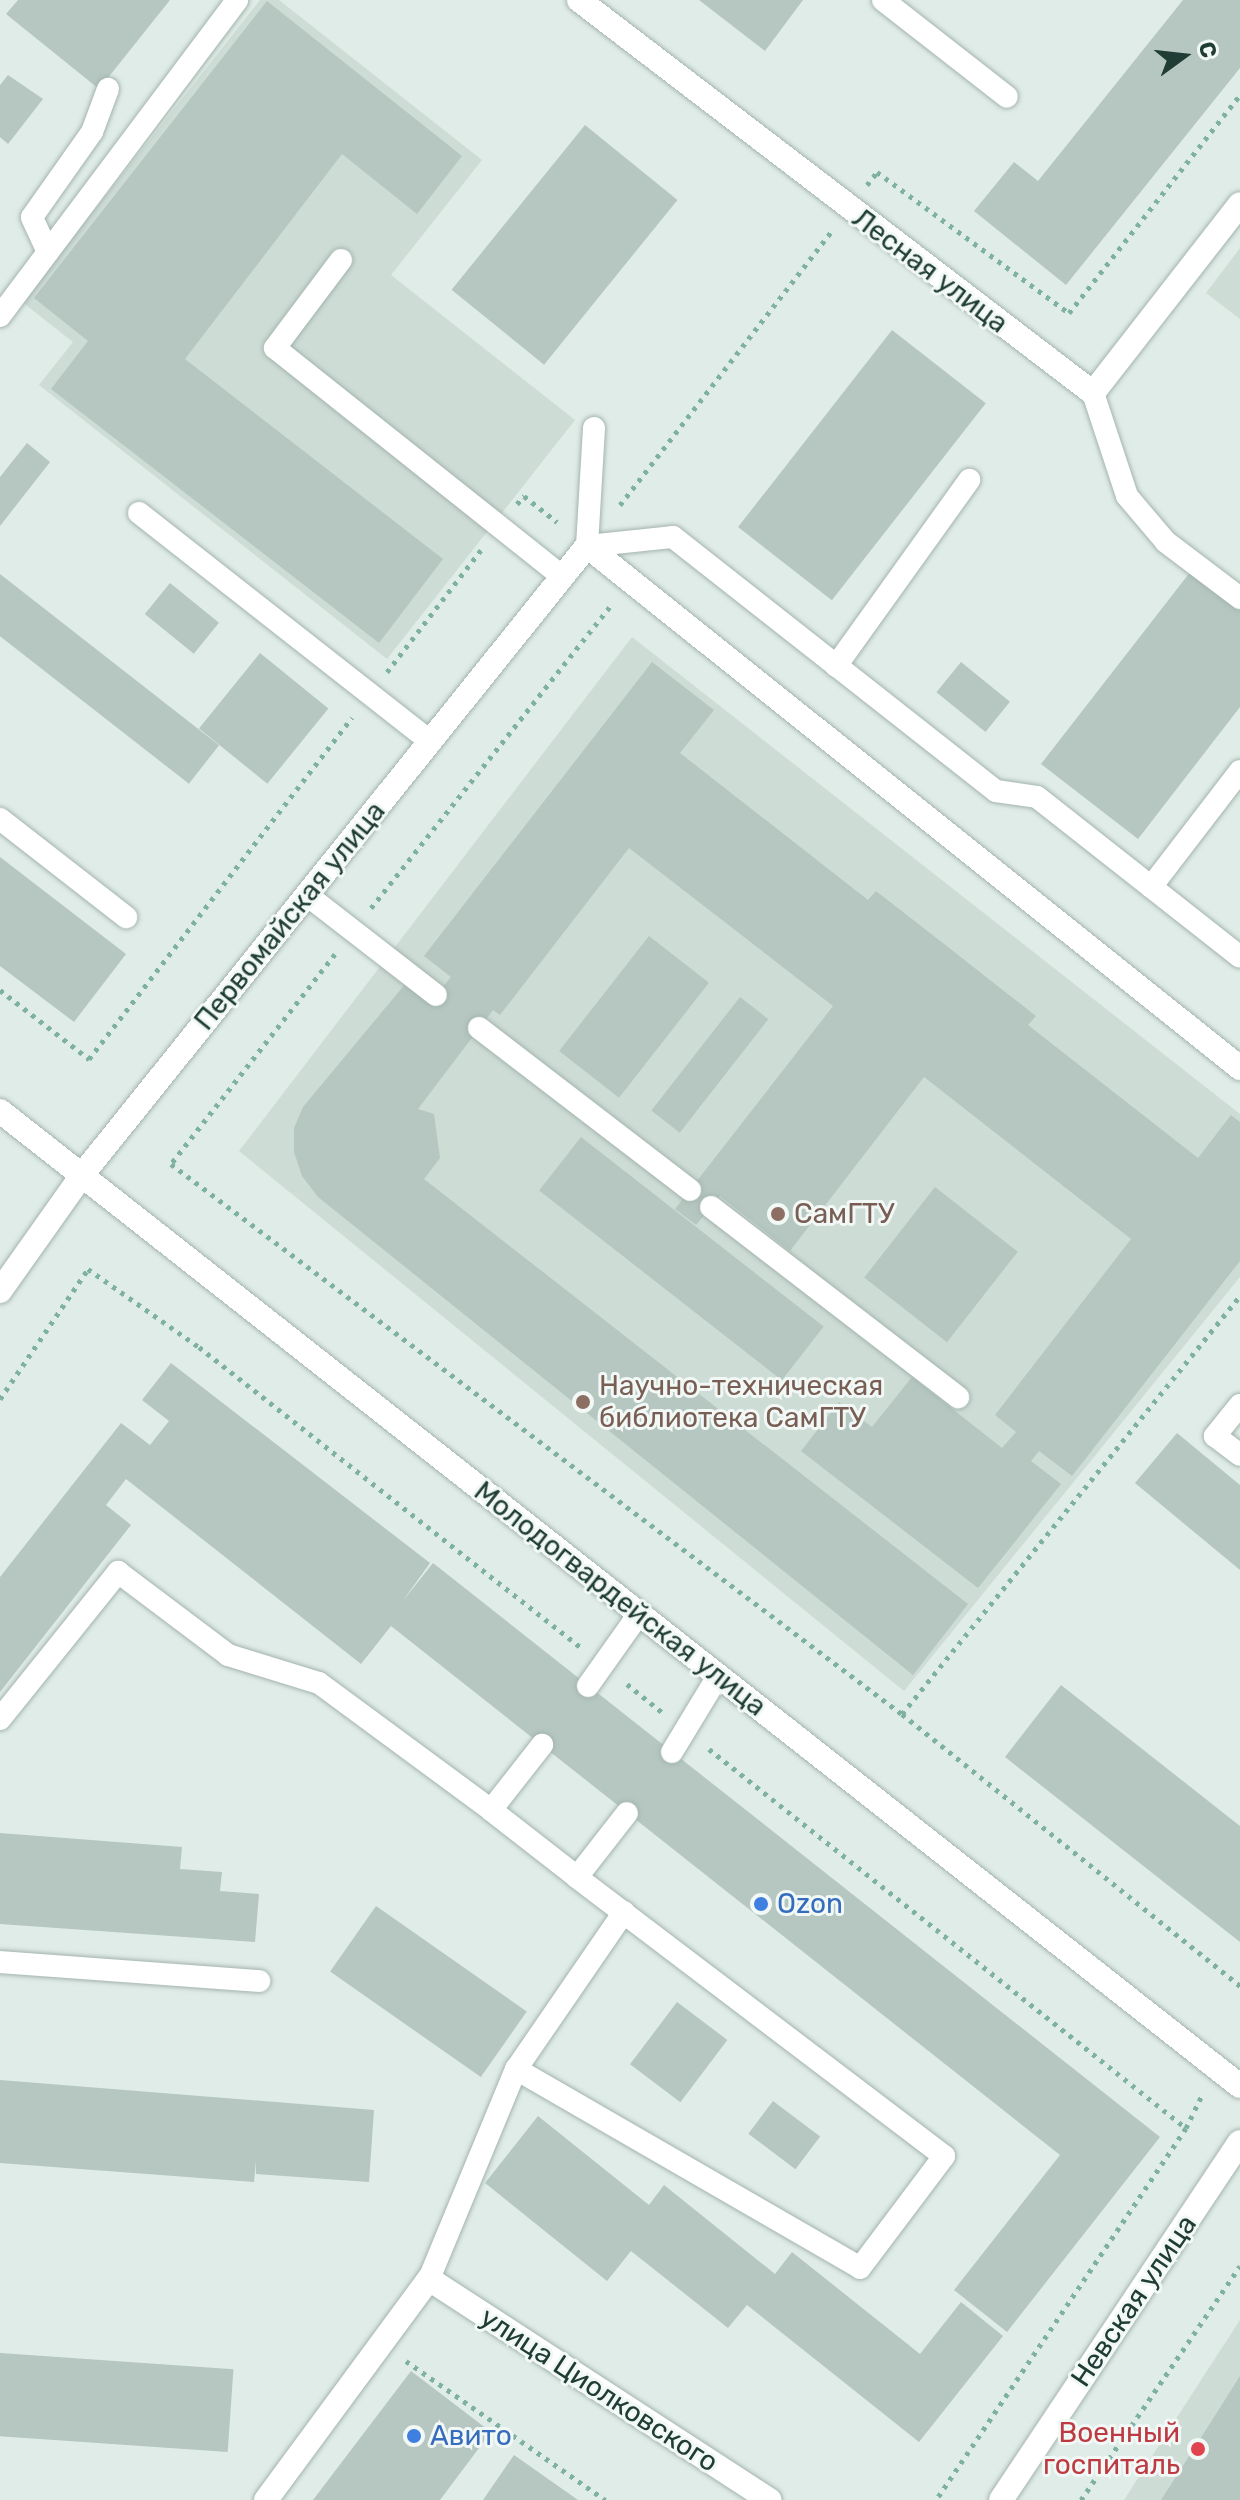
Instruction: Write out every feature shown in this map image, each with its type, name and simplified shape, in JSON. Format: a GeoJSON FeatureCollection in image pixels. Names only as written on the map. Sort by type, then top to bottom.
{"type":"FeatureCollection","features":[{"type":"Feature","properties":{"kind":"street","name":"Лесная улица"},"geometry":{"type":"LineString","coordinates":[[579,0],[1093,393]]}},
{"type":"Feature","properties":{"kind":"street"},"geometry":{"type":"LineString","coordinates":[[1093,393],[1240,204]]}},
{"type":"Feature","properties":{"kind":"street"},"geometry":{"type":"LineString","coordinates":[[587,546],[1240,1068]]}},
{"type":"Feature","properties":{"kind":"street","name":"Первомайская улица"},"geometry":{"type":"LineString","coordinates":[[0,1291],[82,1175],[587,546]]}},
{"type":"Feature","properties":{"kind":"street","name":"Молодогвардейская улица"},"geometry":{"type":"LineString","coordinates":[[0,1111],[1240,2086]]}},
{"type":"Feature","properties":{"kind":"street","name":"Невская улица"},"geometry":{"type":"LineString","coordinates":[[1001,2500],[1240,2142]]}},
{"type":"Feature","properties":{"kind":"street"},"geometry":{"type":"LineString","coordinates":[[266,2500],[429,2279]]}},
{"type":"Feature","properties":{"kind":"street","name":"улица Циолковского"},"geometry":{"type":"LineString","coordinates":[[429,2279],[769,2500]]}},
{"type":"Feature","properties":{"kind":"lane"},"geometry":{"type":"LineString","coordinates":[[0,316],[237,0]]}},
{"type":"Feature","properties":{"kind":"lane"},"geometry":{"type":"LineString","coordinates":[[883,0],[1007,97]]}},
{"type":"Feature","properties":{"kind":"lane"},"geometry":{"type":"LineString","coordinates":[[48,252],[32,217],[92,132],[108,89]]}},
{"type":"Feature","properties":{"kind":"lane"},"geometry":{"type":"LineString","coordinates":[[341,260],[275,348],[563,577]]}},
{"type":"Feature","properties":{"kind":"lane"},"geometry":{"type":"LineString","coordinates":[[1093,393],[1127,496],[1166,542],[1240,598]]}},
{"type":"Feature","properties":{"kind":"lane"},"geometry":{"type":"LineString","coordinates":[[594,428],[587,546],[673,537],[996,791],[1037,797],[1240,957]]}},
{"type":"Feature","properties":{"kind":"lane"},"geometry":{"type":"LineString","coordinates":[[836,666],[969,480]]}},
{"type":"Feature","properties":{"kind":"lane"},"geometry":{"type":"LineString","coordinates":[[139,513],[430,741]]}},
{"type":"Feature","properties":{"kind":"lane"},"geometry":{"type":"LineString","coordinates":[[1151,887],[1240,771]]}},
{"type":"Feature","properties":{"kind":"lane"},"geometry":{"type":"LineString","coordinates":[[0,819],[126,917]]}},
{"type":"Feature","properties":{"kind":"lane"},"geometry":{"type":"LineString","coordinates":[[307,895],[436,995]]}},
{"type":"Feature","properties":{"kind":"lane"},"geometry":{"type":"LineString","coordinates":[[479,1028],[690,1190]]}},
{"type":"Feature","properties":{"kind":"lane"},"geometry":{"type":"LineString","coordinates":[[711,1207],[958,1397]]}},
{"type":"Feature","properties":{"kind":"lane"},"geometry":{"type":"LineString","coordinates":[[1240,1405],[1215,1436],[1240,1455]]}},
{"type":"Feature","properties":{"kind":"lane"},"geometry":{"type":"LineString","coordinates":[[0,1719],[118,1572],[228,1655],[319,1683],[491,1810],[944,2156],[860,2268],[516,2069]]}},
{"type":"Feature","properties":{"kind":"lane"},"geometry":{"type":"LineString","coordinates":[[588,1686],[639,1614]]}},
{"type":"Feature","properties":{"kind":"lane"},"geometry":{"type":"LineString","coordinates":[[672,1752],[718,1676]]}},
{"type":"Feature","properties":{"kind":"lane"},"geometry":{"type":"LineString","coordinates":[[491,1810],[542,1745]]}},
{"type":"Feature","properties":{"kind":"lane"},"geometry":{"type":"LineString","coordinates":[[577,1877],[627,1813]]}},
{"type":"Feature","properties":{"kind":"lane"},"geometry":{"type":"LineString","coordinates":[[429,2279],[516,2069],[624,1912]]}},
{"type":"Feature","properties":{"kind":"lane"},"geometry":{"type":"LineString","coordinates":[[0,1962],[259,1981]]}},
{"type":"Feature","properties":{"kind":"path"},"geometry":{"type":"LineString","coordinates":[[849,209],[877,172],[1069,313],[1240,95]]}},
{"type":"Feature","properties":{"kind":"path"},"geometry":{"type":"LineString","coordinates":[[644,474],[824,241]]}},
{"type":"Feature","properties":{"kind":"path"},"geometry":{"type":"LineString","coordinates":[[0,990],[89,1059],[524,496],[587,546]]}},
{"type":"Feature","properties":{"kind":"path"},"geometry":{"type":"LineString","coordinates":[[616,599],[171,1164],[902,1714],[1240,1986]]}},
{"type":"Feature","properties":{"kind":"path"},"geometry":{"type":"LineString","coordinates":[[0,1399],[88,1269],[199,1347],[1186,2128],[936,2500]]}},
{"type":"Feature","properties":{"kind":"path"},"geometry":{"type":"LineString","coordinates":[[902,1714],[1240,1296]]}},
{"type":"Feature","properties":{"kind":"path"},"geometry":{"type":"LineString","coordinates":[[1081,2500],[1240,2266]]}},
{"type":"Feature","properties":{"kind":"path"},"geometry":{"type":"LineString","coordinates":[[403,2359],[605,2500]]}},
{"type":"Feature","properties":{"kind":"shaded area"},"geometry":{"type":"Polygon","coordinates":[[[260,0],[279,0],[482,160],[391,275],[575,420],[387,659],[39,385],[73,342],[22,302],[260,0]]]}},
{"type":"Feature","properties":{"kind":"shaded area"},"geometry":{"type":"Polygon","coordinates":[[[1240,248],[1240,319],[1206,293],[1240,248]]]}},
{"type":"Feature","properties":{"kind":"shaded area","name":"СамГТУ"},"geometry":{"type":"Polygon","coordinates":[[[632,637],[1240,1114],[1240,1277],[904,1691],[239,1151],[632,637]]]}},
{"type":"Feature","properties":{"kind":"shaded area","name":"Военный госпиталь"},"geometry":{"type":"Polygon","coordinates":[[[1240,2320],[1240,2500],[1124,2500],[1190,2397],[1240,2320]]]}},
{"type":"Feature","properties":{"kind":"building"},"geometry":{"type":"Polygon","coordinates":[[[18,0],[170,0],[99,89],[6,14],[18,0]]]}},
{"type":"Feature","properties":{"kind":"building"},"geometry":{"type":"Polygon","coordinates":[[[699,0],[803,0],[765,51],[699,0]]]}},
{"type":"Feature","properties":{"kind":"building"},"geometry":{"type":"Polygon","coordinates":[[[1183,0],[1240,0],[1240,68],[1066,285],[974,211],[1014,162],[1038,181],[1183,0]]]}},
{"type":"Feature","properties":{"kind":"building"},"geometry":{"type":"Polygon","coordinates":[[[267,1],[462,156],[417,214],[342,154],[185,359],[443,559],[379,643],[51,389],[88,341],[34,298],[267,1]]]}},
{"type":"Feature","properties":{"kind":"building"},"geometry":{"type":"Polygon","coordinates":[[[8,75],[43,99],[8,144],[0,137],[0,85],[8,75]]]}},
{"type":"Feature","properties":{"kind":"building"},"geometry":{"type":"Polygon","coordinates":[[[585,125],[677,200],[544,365],[452,290],[585,125]]]}},
{"type":"Feature","properties":{"kind":"building"},"geometry":{"type":"Polygon","coordinates":[[[892,330],[986,403],[832,600],[738,527],[892,330]]]}},
{"type":"Feature","properties":{"kind":"building"},"geometry":{"type":"Polygon","coordinates":[[[27,443],[50,462],[0,526],[0,477],[27,443]]]}},
{"type":"Feature","properties":{"kind":"building"},"geometry":{"type":"Polygon","coordinates":[[[1191,571],[1240,609],[1240,707],[1138,839],[1041,764],[1191,571]]]}},
{"type":"Feature","properties":{"kind":"building"},"geometry":{"type":"Polygon","coordinates":[[[0,574],[219,745],[189,784],[0,636],[0,574]]]}},
{"type":"Feature","properties":{"kind":"building"},"geometry":{"type":"Polygon","coordinates":[[[170,583],[219,623],[194,654],[145,614],[170,583]]]}},
{"type":"Feature","properties":{"kind":"building"},"geometry":{"type":"Polygon","coordinates":[[[260,653],[328,708],[267,784],[199,728],[260,653]]]}},
{"type":"Feature","properties":{"kind":"building"},"geometry":{"type":"Polygon","coordinates":[[[652,662],[714,710],[680,753],[868,900],[876,891],[948,947],[1036,1016],[1028,1025],[1198,1158],[1231,1115],[1240,1122],[1240,1261],[1072,1476],[1039,1451],[1031,1461],[1061,1484],[978,1588],[801,1451],[839,1402],[872,1427],[912,1377],[1002,1448],[1016,1432],[995,1415],[1131,1239],[924,1077],[790,1251],[720,1196],[696,1225],[675,1209],[833,1006],[629,848],[500,1015],[493,1010],[418,1109],[434,1114],[440,1158],[424,1179],[968,1604],[913,1675],[318,1197],[302,1176],[294,1152],[294,1128],[303,1107],[406,983],[431,1001],[451,977],[424,956],[652,662]]]}},
{"type":"Feature","properties":{"kind":"building"},"geometry":{"type":"Polygon","coordinates":[[[961,662],[1010,702],[985,732],[936,692],[961,662]]]}},
{"type":"Feature","properties":{"kind":"building"},"geometry":{"type":"Polygon","coordinates":[[[0,857],[126,954],[74,1022],[0,966],[0,857]]]}},
{"type":"Feature","properties":{"kind":"building"},"geometry":{"type":"Polygon","coordinates":[[[649,936],[709,983],[619,1098],[559,1051],[649,936]]]}},
{"type":"Feature","properties":{"kind":"building"},"geometry":{"type":"Polygon","coordinates":[[[740,997],[768,1019],[680,1133],[651,1110],[740,997]]]}},
{"type":"Feature","properties":{"kind":"building"},"geometry":{"type":"Polygon","coordinates":[[[581,1137],[824,1327],[782,1380],[539,1191],[581,1137]]]}},
{"type":"Feature","properties":{"kind":"building"},"geometry":{"type":"Polygon","coordinates":[[[935,1187],[1018,1252],[947,1342],[864,1278],[935,1187]]]}},
{"type":"Feature","properties":{"kind":"building"},"geometry":{"type":"Polygon","coordinates":[[[171,1363],[430,1563],[402,1602],[433,1563],[1160,2137],[1007,2332],[954,2290],[1060,2155],[391,1626],[361,1664],[126,1479],[106,1505],[131,1525],[0,1692],[0,1577],[121,1423],[150,1445],[169,1421],[142,1400],[171,1363]]]}},
{"type":"Feature","properties":{"kind":"building"},"geometry":{"type":"Polygon","coordinates":[[[1177,1433],[1240,1485],[1240,1570],[1135,1483],[1177,1433]]]}},
{"type":"Feature","properties":{"kind":"building"},"geometry":{"type":"Polygon","coordinates":[[[1061,1685],[1240,1826],[1240,1942],[1005,1757],[1061,1685]]]}},
{"type":"Feature","properties":{"kind":"building"},"geometry":{"type":"Polygon","coordinates":[[[0,1833],[182,1847],[180,1869],[222,1872],[220,1891],[259,1894],[255,1942],[0,1924],[0,1833]]]}},
{"type":"Feature","properties":{"kind":"building"},"geometry":{"type":"Polygon","coordinates":[[[376,1906],[527,2012],[481,2077],[330,1972],[376,1906]]]}},
{"type":"Feature","properties":{"kind":"building"},"geometry":{"type":"Polygon","coordinates":[[[677,2002],[727,2040],[680,2102],[630,2064],[677,2002]]]}},
{"type":"Feature","properties":{"kind":"building"},"geometry":{"type":"Polygon","coordinates":[[[0,2080],[374,2110],[369,2182],[256,2174],[256,2161],[254,2182],[0,2163],[0,2080]]]}},
{"type":"Feature","properties":{"kind":"building"},"geometry":{"type":"Polygon","coordinates":[[[773,2101],[820,2137],[795,2169],[748,2134],[773,2101]]]}},
{"type":"Feature","properties":{"kind":"building"},"geometry":{"type":"Polygon","coordinates":[[[538,2116],[649,2205],[664,2185],[775,2274],[792,2252],[920,2354],[961,2302],[1003,2336],[919,2442],[747,2305],[728,2328],[631,2251],[607,2281],[485,2183],[538,2116]]]}},
{"type":"Feature","properties":{"kind":"building"},"geometry":{"type":"Polygon","coordinates":[[[0,2353],[233,2369],[228,2452],[0,2436],[0,2353]]]}},
{"type":"Feature","properties":{"kind":"building"},"geometry":{"type":"Polygon","coordinates":[[[411,2371],[491,2432],[440,2500],[313,2500],[411,2371]]]}},
{"type":"Feature","properties":{"kind":"building"},"geometry":{"type":"Polygon","coordinates":[[[1240,2376],[1240,2500],[1161,2500],[1216,2414],[1240,2376]]]}},
{"type":"Feature","properties":{"kind":"building"},"geometry":{"type":"Polygon","coordinates":[[[514,2455],[578,2500],[483,2500],[514,2455]]]}},
{"type":"Feature","properties":{"kind":"place","name":"СамГТУ"},"geometry":{"type":"Point","coordinates":[778,1214]}},
{"type":"Feature","properties":{"kind":"place","name":"Научно-техническая библиотека СамГТУ"},"geometry":{"type":"Point","coordinates":[583,1402]}},
{"type":"Feature","properties":{"kind":"place","name":"Ozon"},"geometry":{"type":"Point","coordinates":[761,1904]}},
{"type":"Feature","properties":{"kind":"place","name":"Авито"},"geometry":{"type":"Point","coordinates":[414,2436]}},
{"type":"Feature","properties":{"kind":"place","name":"Военный госпиталь"},"geometry":{"type":"Point","coordinates":[1198,2449]}}]}
